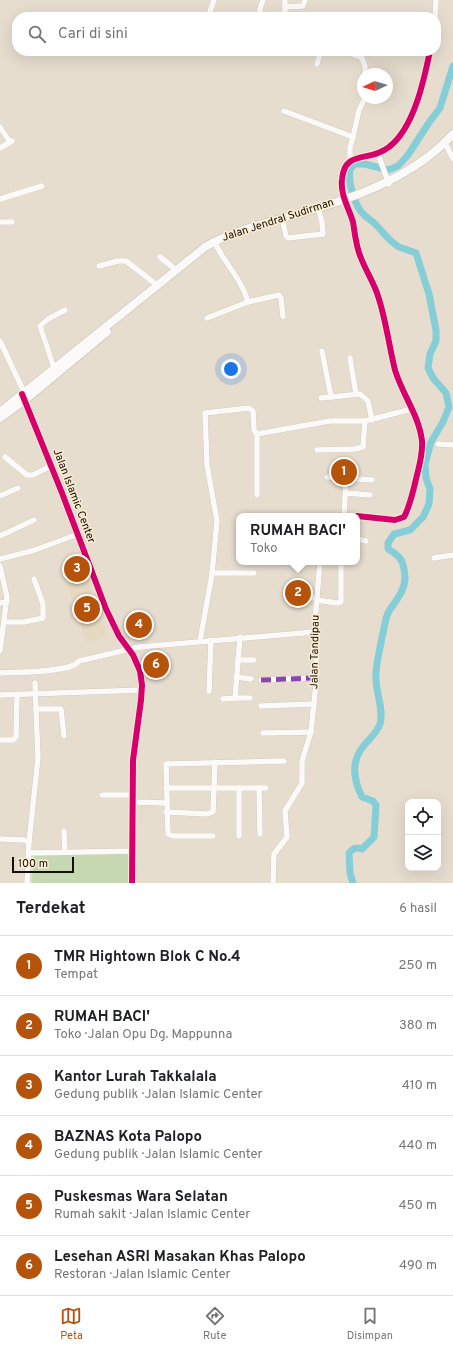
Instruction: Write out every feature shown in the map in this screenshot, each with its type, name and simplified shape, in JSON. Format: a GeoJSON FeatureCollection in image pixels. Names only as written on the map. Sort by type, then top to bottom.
{"type":"FeatureCollection","features":[{"type":"Feature","properties":{"kind":"highway","name":"Jalan Jendral Sudirman"},"geometry":{"type":"LineString","coordinates":[[0,412],[24,396],[190,263],[216,245],[244,233],[283,222],[359,196],[448,143],[453,134]]}},
{"type":"Feature","properties":{"kind":"highway","name":"Jalan Jendral Sudirman"},"geometry":{"type":"LineString","coordinates":[[0,418],[54,368],[205,246],[235,232],[319,210]]}},
{"type":"Feature","properties":{"kind":"street"},"geometry":{"type":"LineString","coordinates":[[210,12],[214,0]]}},
{"type":"Feature","properties":{"kind":"street"},"geometry":{"type":"LineString","coordinates":[[260,12],[263,0]]}},
{"type":"Feature","properties":{"kind":"street"},"geometry":{"type":"LineString","coordinates":[[285,0],[285,12]]}},
{"type":"Feature","properties":{"kind":"street"},"geometry":{"type":"LineString","coordinates":[[285,7],[304,6],[305,0]]}},
{"type":"Feature","properties":{"kind":"street"},"geometry":{"type":"LineString","coordinates":[[435,12],[436,0]]}},
{"type":"Feature","properties":{"kind":"street"},"geometry":{"type":"LineString","coordinates":[[318,64],[320,56]]}},
{"type":"Feature","properties":{"kind":"street"},"geometry":{"type":"LineString","coordinates":[[357,56],[362,58],[364,68]]}},
{"type":"Feature","properties":{"kind":"street"},"geometry":{"type":"LineString","coordinates":[[360,516],[395,520],[405,515],[419,469],[422,447],[420,434],[412,410],[398,379],[378,297],[361,258],[342,179],[346,163],[350,160],[378,154],[390,146],[408,122],[420,91],[429,56]]}},
{"type":"Feature","properties":{"kind":"street"},"geometry":{"type":"LineString","coordinates":[[350,160],[350,147],[358,115],[363,104]]}},
{"type":"Feature","properties":{"kind":"street"},"geometry":{"type":"LineString","coordinates":[[284,111],[353,137]]}},
{"type":"Feature","properties":{"kind":"street"},"geometry":{"type":"LineString","coordinates":[[0,127],[11,142],[0,148]]}},
{"type":"Feature","properties":{"kind":"street"},"geometry":{"type":"LineString","coordinates":[[448,143],[453,159]]}},
{"type":"Feature","properties":{"kind":"street"},"geometry":{"type":"LineString","coordinates":[[378,154],[387,180]]}},
{"type":"Feature","properties":{"kind":"street"},"geometry":{"type":"LineString","coordinates":[[0,199],[42,186]]}},
{"type":"Feature","properties":{"kind":"street"},"geometry":{"type":"LineString","coordinates":[[283,222],[286,236],[288,238],[323,234],[324,232],[319,210]]}},
{"type":"Feature","properties":{"kind":"street"},"geometry":{"type":"LineString","coordinates":[[0,222],[12,222]]}},
{"type":"Feature","properties":{"kind":"street"},"geometry":{"type":"LineString","coordinates":[[216,245],[222,257],[238,279],[248,302]]}},
{"type":"Feature","properties":{"kind":"street"},"geometry":{"type":"LineString","coordinates":[[160,257],[174,270]]}},
{"type":"Feature","properties":{"kind":"street"},"geometry":{"type":"LineString","coordinates":[[99,266],[118,261],[126,261],[157,285]]}},
{"type":"Feature","properties":{"kind":"street"},"geometry":{"type":"LineString","coordinates":[[207,318],[248,302],[279,295],[281,298],[283,317]]}},
{"type":"Feature","properties":{"kind":"street"},"geometry":{"type":"LineString","coordinates":[[54,368],[40,326],[45,321],[65,310]]}},
{"type":"Feature","properties":{"kind":"street","name":"Jalan Islamic Center"},"geometry":{"type":"LineString","coordinates":[[0,341],[24,396],[106,609],[119,636],[129,648],[140,671],[142,690],[133,760],[134,851],[132,883]]}},
{"type":"Feature","properties":{"kind":"street"},"geometry":{"type":"LineString","coordinates":[[322,351],[331,396]]}},
{"type":"Feature","properties":{"kind":"street"},"geometry":{"type":"LineString","coordinates":[[350,358],[356,394]]}},
{"type":"Feature","properties":{"kind":"street"},"geometry":{"type":"LineString","coordinates":[[321,398],[356,394],[364,396],[368,400],[372,420]]}},
{"type":"Feature","properties":{"kind":"street"},"geometry":{"type":"LineString","coordinates":[[200,641],[212,573],[217,518],[207,465],[205,413],[249,408],[253,411],[254,430],[257,434],[257,494]]}},
{"type":"Feature","properties":{"kind":"street"},"geometry":{"type":"LineString","coordinates":[[257,434],[330,421],[372,420],[412,410]]}},
{"type":"Feature","properties":{"kind":"street"},"geometry":{"type":"LineString","coordinates":[[317,450],[355,449],[363,447],[364,421]]}},
{"type":"Feature","properties":{"kind":"street"},"geometry":{"type":"LineString","coordinates":[[438,444],[453,445]]}},
{"type":"Feature","properties":{"kind":"street"},"geometry":{"type":"LineString","coordinates":[[5,457],[27,475],[33,475],[51,466]]}},
{"type":"Feature","properties":{"kind":"street"},"geometry":{"type":"LineString","coordinates":[[327,477],[372,480]]}},
{"type":"Feature","properties":{"kind":"street"},"geometry":{"type":"LineString","coordinates":[[344,513],[346,478]]}},
{"type":"Feature","properties":{"kind":"street"},"geometry":{"type":"LineString","coordinates":[[0,496],[18,488]]}},
{"type":"Feature","properties":{"kind":"street"},"geometry":{"type":"LineString","coordinates":[[346,493],[370,495]]}},
{"type":"Feature","properties":{"kind":"street"},"geometry":{"type":"LineString","coordinates":[[0,536],[34,520]]}},
{"type":"Feature","properties":{"kind":"street"},"geometry":{"type":"LineString","coordinates":[[0,558],[26,553],[78,534]]}},
{"type":"Feature","properties":{"kind":"street"},"geometry":{"type":"LineString","coordinates":[[360,540],[366,541]]}},
{"type":"Feature","properties":{"kind":"street"},"geometry":{"type":"LineString","coordinates":[[434,558],[453,555]]}},
{"type":"Feature","properties":{"kind":"street","name":"Jalan Tandipau"},"geometry":{"type":"LineString","coordinates":[[273,883],[274,854],[287,837],[285,811],[302,783],[302,757],[311,732],[316,678],[314,632],[320,565]]}},
{"type":"Feature","properties":{"kind":"street"},"geometry":{"type":"LineString","coordinates":[[296,598],[317,599],[336,603],[341,602],[341,565]]}},
{"type":"Feature","properties":{"kind":"street"},"geometry":{"type":"LineString","coordinates":[[0,566],[7,602],[0,651]]}},
{"type":"Feature","properties":{"kind":"street"},"geometry":{"type":"LineString","coordinates":[[212,573],[254,573]]}},
{"type":"Feature","properties":{"kind":"street"},"geometry":{"type":"LineString","coordinates":[[4,622],[24,622],[43,618],[43,604],[34,579]]}},
{"type":"Feature","properties":{"kind":"street"},"geometry":{"type":"LineString","coordinates":[[0,602],[7,602]]}},
{"type":"Feature","properties":{"kind":"street"},"geometry":{"type":"LineString","coordinates":[[0,673],[76,666],[79,661],[129,648],[240,637],[314,632]]}},
{"type":"Feature","properties":{"kind":"street"},"geometry":{"type":"LineString","coordinates":[[235,698],[240,637]]}},
{"type":"Feature","properties":{"kind":"street"},"geometry":{"type":"LineString","coordinates":[[209,691],[211,640]]}},
{"type":"Feature","properties":{"kind":"street"},"geometry":{"type":"LineString","coordinates":[[238,660],[254,660]]}},
{"type":"Feature","properties":{"kind":"street"},"geometry":{"type":"LineString","coordinates":[[236,677],[251,679]]}},
{"type":"Feature","properties":{"kind":"street"},"geometry":{"type":"LineString","coordinates":[[261,680],[316,678]]}},
{"type":"Feature","properties":{"kind":"street"},"geometry":{"type":"LineString","coordinates":[[27,883],[29,842],[38,758],[35,683]]}},
{"type":"Feature","properties":{"kind":"street"},"geometry":{"type":"LineString","coordinates":[[0,695],[142,690]]}},
{"type":"Feature","properties":{"kind":"street"},"geometry":{"type":"LineString","coordinates":[[0,740],[13,740],[16,737],[16,695]]}},
{"type":"Feature","properties":{"kind":"street"},"geometry":{"type":"LineString","coordinates":[[222,699],[250,698]]}},
{"type":"Feature","properties":{"kind":"street"},"geometry":{"type":"LineString","coordinates":[[261,706],[314,704]]}},
{"type":"Feature","properties":{"kind":"street"},"geometry":{"type":"LineString","coordinates":[[36,709],[61,709],[64,736]]}},
{"type":"Feature","properties":{"kind":"street"},"geometry":{"type":"LineString","coordinates":[[263,733],[311,732]]}},
{"type":"Feature","properties":{"kind":"street"},"geometry":{"type":"LineString","coordinates":[[213,836],[168,835],[166,812],[166,766],[168,763],[284,761]]}},
{"type":"Feature","properties":{"kind":"street"},"geometry":{"type":"LineString","coordinates":[[166,812],[213,812],[215,762]]}},
{"type":"Feature","properties":{"kind":"street"},"geometry":{"type":"LineString","coordinates":[[166,788],[266,788]]}},
{"type":"Feature","properties":{"kind":"street"},"geometry":{"type":"LineString","coordinates":[[239,788],[239,836]]}},
{"type":"Feature","properties":{"kind":"street"},"geometry":{"type":"LineString","coordinates":[[259,788],[260,834]]}},
{"type":"Feature","properties":{"kind":"street"},"geometry":{"type":"LineString","coordinates":[[102,795],[134,795]]}},
{"type":"Feature","properties":{"kind":"street"},"geometry":{"type":"LineString","coordinates":[[134,802],[166,804]]}},
{"type":"Feature","properties":{"kind":"street"},"geometry":{"type":"LineString","coordinates":[[64,831],[65,852]]}},
{"type":"Feature","properties":{"kind":"street"},"geometry":{"type":"LineString","coordinates":[[0,839],[24,840],[29,842]]}},
{"type":"Feature","properties":{"kind":"street"},"geometry":{"type":"LineString","coordinates":[[29,853],[134,851]]}},
{"type":"Feature","properties":{"kind":"shaded area"},"geometry":{"type":"Polygon","coordinates":[[[86,574],[107,637],[87,642],[66,581],[86,574]]]}},
{"type":"Feature","properties":{"kind":"green space"},"geometry":{"type":"Polygon","coordinates":[[[130,854],[128,883],[32,883],[34,856],[130,854]]]}},
{"type":"Feature","properties":{"kind":"waterway"},"geometry":{"type":"LineString","coordinates":[[353,883],[350,873],[349,853],[355,848],[362,849],[374,837],[376,805],[373,801],[362,797],[357,785],[355,772],[356,760],[362,748],[380,724],[381,713],[376,684],[376,669],[388,613],[405,583],[403,564],[399,557],[388,549],[388,543],[394,534],[410,530],[423,517],[429,504],[430,489],[426,478],[425,465],[431,442],[443,422],[449,407],[446,393],[433,378],[428,368],[430,354],[436,341],[436,330],[429,294],[416,253],[395,245],[360,211],[352,194],[350,169],[355,164],[365,164],[388,170],[398,166],[408,155],[440,108],[453,66]]}},
{"type":"Feature","properties":{"kind":"marked path"},"geometry":{"type":"LineString","coordinates":[[261,680],[316,678]]}},
{"type":"Feature","properties":{"kind":"cycle path"},"geometry":{"type":"LineString","coordinates":[[360,516],[395,520],[404,517],[411,499],[422,451],[422,441],[418,422],[395,370],[378,296],[358,249],[353,222],[342,190],[342,179],[344,170],[353,160],[381,152],[398,139],[417,103],[429,56]]}},
{"type":"Feature","properties":{"kind":"cycle path"},"geometry":{"type":"LineString","coordinates":[[22,394],[62,493],[106,609],[119,636],[133,655],[140,671],[142,685],[141,700],[133,760],[132,883]]}},
{"type":"Feature","properties":{"kind":"place","name":"TMR Hightown Blok C No.4"},"geometry":{"type":"Point","coordinates":[344,472]}},
{"type":"Feature","properties":{"kind":"place","name":"Kantor Lurah Takkalala"},"geometry":{"type":"Point","coordinates":[77,569]}},
{"type":"Feature","properties":{"kind":"place","name":"RUMAH BACI'"},"geometry":{"type":"Point","coordinates":[298,593]}},
{"type":"Feature","properties":{"kind":"place","name":"Puskesmas Wara Selatan"},"geometry":{"type":"Point","coordinates":[87,609]}},
{"type":"Feature","properties":{"kind":"place","name":"BAZNAS Kota Palopo"},"geometry":{"type":"Point","coordinates":[139,625]}},
{"type":"Feature","properties":{"kind":"place","name":"Lesehan ASRI Masakan Khas Palopo"},"geometry":{"type":"Point","coordinates":[156,665]}}]}
